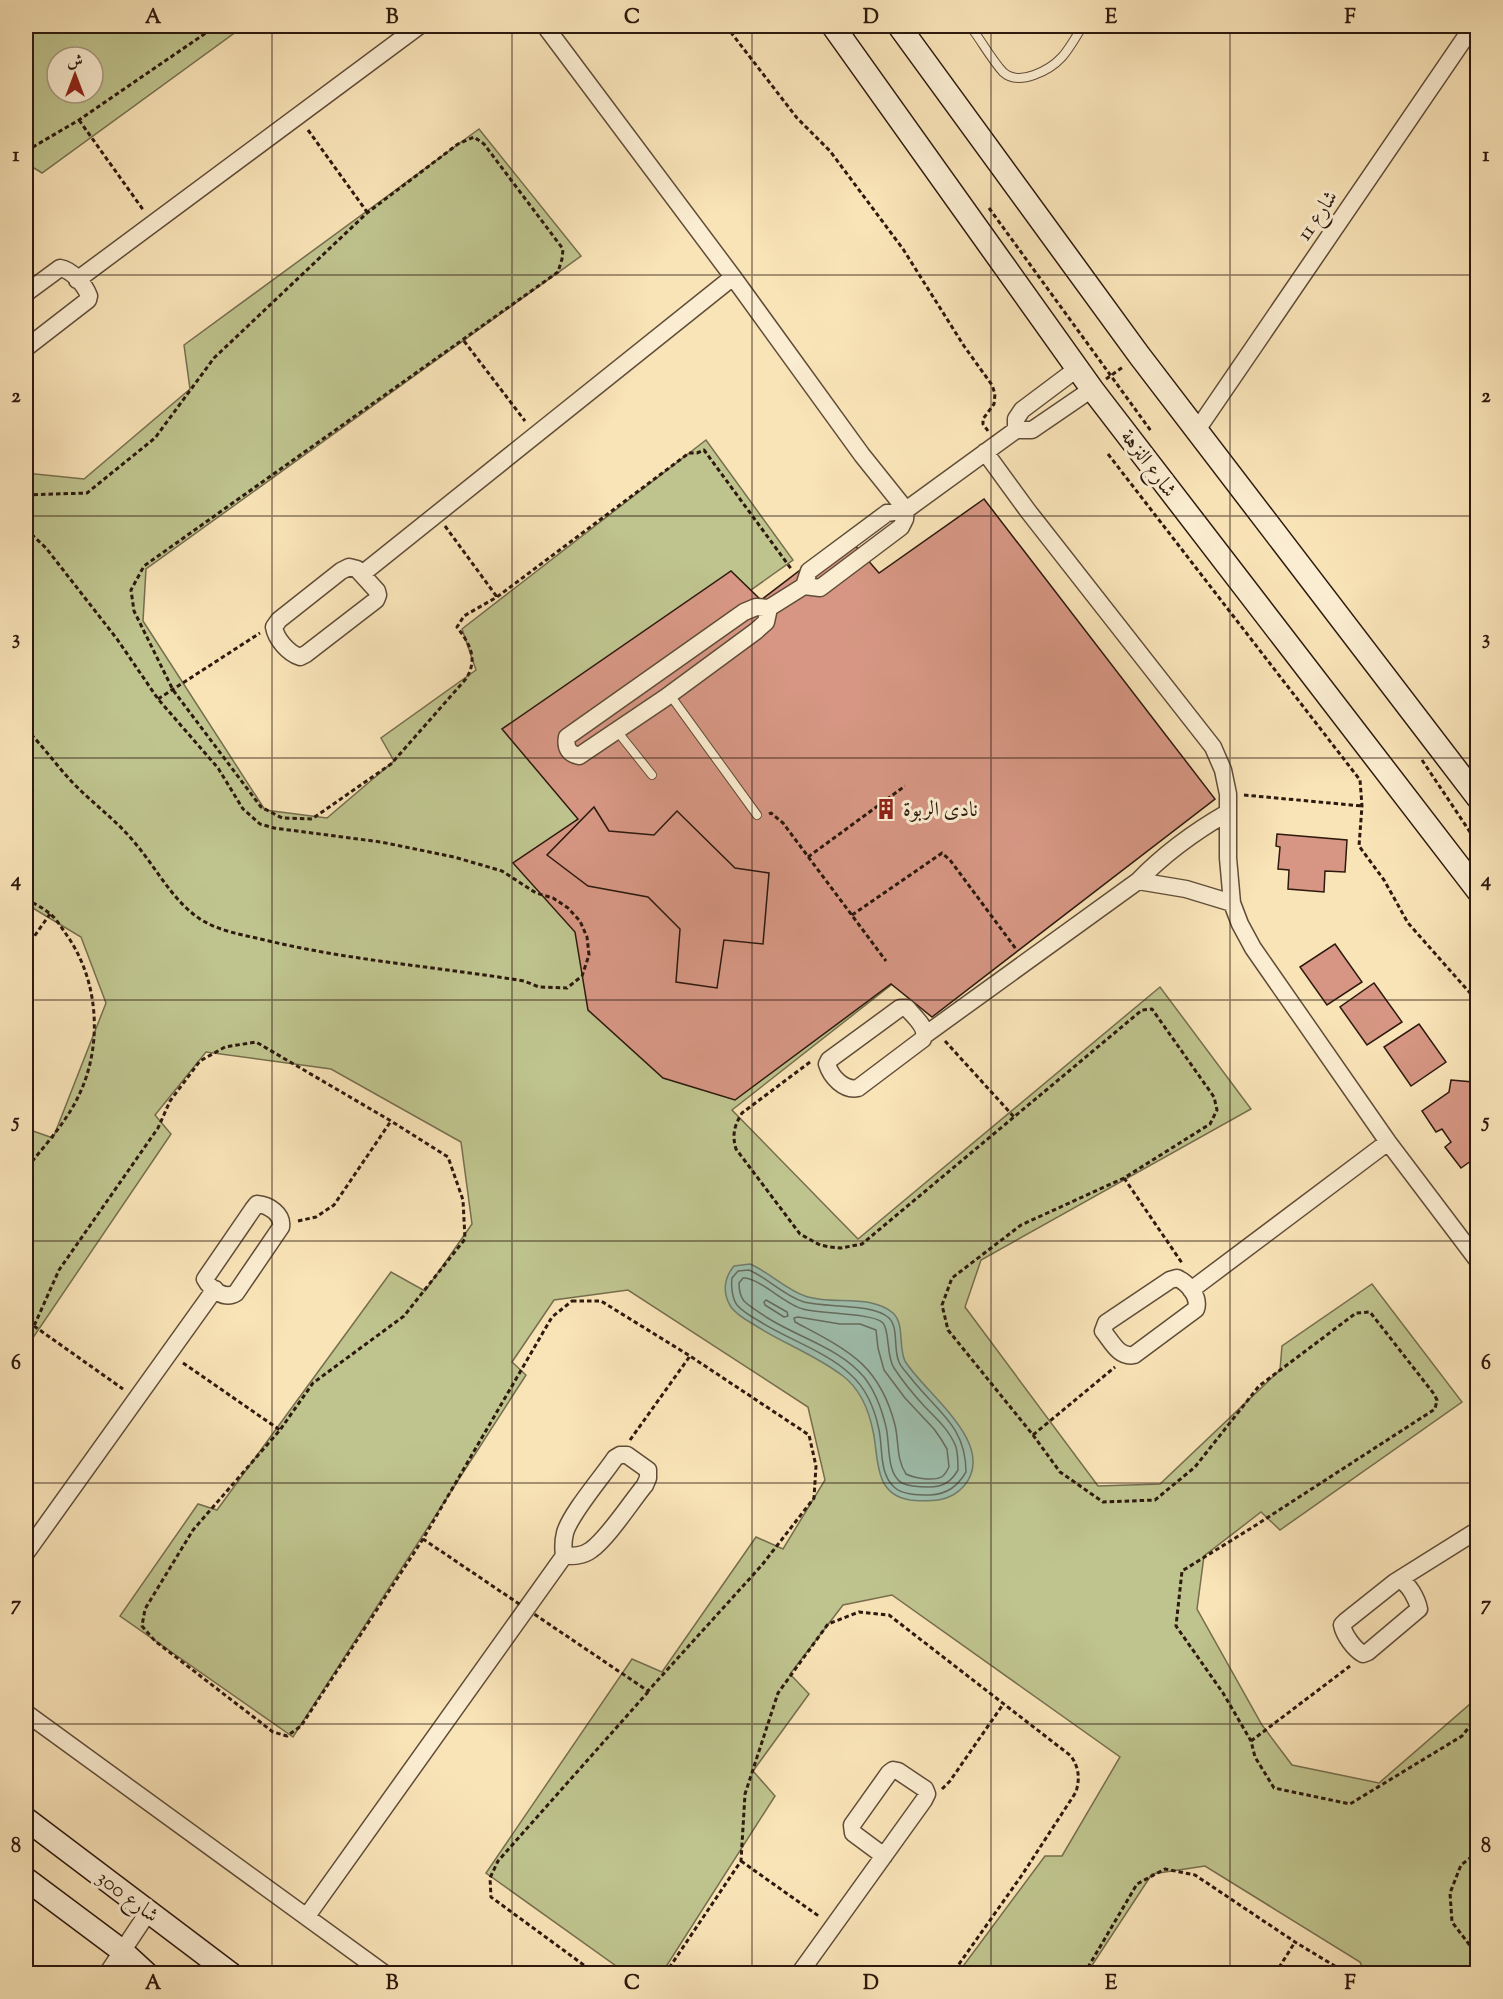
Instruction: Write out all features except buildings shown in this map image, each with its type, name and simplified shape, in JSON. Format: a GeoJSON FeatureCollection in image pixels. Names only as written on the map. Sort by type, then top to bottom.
{"type":"FeatureCollection","features":[{"type":"Feature","properties":{"kind":"main road","name":"شارع النزهة"},"geometry":{"type":"LineString","coordinates":[[833,26],[1092,389],[1475,884]]}},
{"type":"Feature","properties":{"kind":"main road"},"geometry":{"type":"LineString","coordinates":[[899,26],[1139,355],[1478,798]]}},
{"type":"Feature","properties":{"kind":"main road","name":"شارع 300"},"geometry":{"type":"LineString","coordinates":[[26,1820],[231,1974]]}},
{"type":"Feature","properties":{"kind":"main road"},"geometry":{"type":"LineString","coordinates":[[26,1879],[121,1950],[147,1974]]}},
{"type":"Feature","properties":{"kind":"street"},"geometry":{"type":"LineString","coordinates":[[77,280],[419,26]]}},
{"type":"Feature","properties":{"kind":"street"},"geometry":{"type":"LineString","coordinates":[[545,26],[733,277],[862,455],[906,510],[901,527],[820,588],[804,586],[769,608],[756,607],[744,612],[567,737],[565,744],[568,750],[573,755],[579,756],[668,696],[756,631],[766,621],[769,608]]}},
{"type":"Feature","properties":{"kind":"street","name":"شارع 11"},"geometry":{"type":"LineString","coordinates":[[1197,430],[1473,26]]}},
{"type":"Feature","properties":{"kind":"street"},"geometry":{"type":"LineString","coordinates":[[26,293],[60,268],[68,270],[88,291],[89,296],[88,300],[26,348]]}},
{"type":"Feature","properties":{"kind":"street"},"geometry":{"type":"LineString","coordinates":[[362,574],[733,277]]}},
{"type":"Feature","properties":{"kind":"street"},"geometry":{"type":"LineString","coordinates":[[1016,430],[1016,419],[1022,410],[1078,368]]}},
{"type":"Feature","properties":{"kind":"street"},"geometry":{"type":"LineString","coordinates":[[906,510],[1016,430],[1032,430],[1092,389]]}},
{"type":"Feature","properties":{"kind":"street"},"geometry":{"type":"LineString","coordinates":[[991,448],[1028,511],[1213,747],[1223,770],[1228,794],[1228,858],[1233,903],[1240,924],[1253,948],[1388,1142],[1478,1261]]}},
{"type":"Feature","properties":{"kind":"street"},"geometry":{"type":"LineString","coordinates":[[349,567],[357,569],[377,591],[376,600],[300,657],[292,654],[275,634],[274,627],[279,620],[349,567]]}},
{"type":"Feature","properties":{"kind":"street"},"geometry":{"type":"LineString","coordinates":[[650,678],[668,696]]}},
{"type":"Feature","properties":{"kind":"street"},"geometry":{"type":"LineString","coordinates":[[930,1032],[924,1029],[908,1008],[900,1008],[829,1060],[828,1069],[845,1088],[851,1090],[858,1088],[930,1032],[1137,881],[1180,842],[1227,813]]}},
{"type":"Feature","properties":{"kind":"street"},"geometry":{"type":"LineString","coordinates":[[1137,881],[1186,889],[1233,903]]}},
{"type":"Feature","properties":{"kind":"street"},"geometry":{"type":"LineString","coordinates":[[1194,1288],[1388,1142]]}},
{"type":"Feature","properties":{"kind":"street"},"geometry":{"type":"LineString","coordinates":[[257,1204],[264,1205],[280,1216],[281,1227],[236,1293],[231,1296],[224,1295],[215,1289],[207,1284],[205,1279],[207,1274],[252,1209],[257,1204]]}},
{"type":"Feature","properties":{"kind":"street"},"geometry":{"type":"LineString","coordinates":[[1177,1278],[1194,1288],[1198,1304],[1196,1309],[1134,1355],[1121,1354],[1103,1331],[1106,1323],[1170,1280],[1177,1278]]}},
{"type":"Feature","properties":{"kind":"street"},"geometry":{"type":"LineString","coordinates":[[26,1553],[215,1289]]}},
{"type":"Feature","properties":{"kind":"street"},"geometry":{"type":"LineString","coordinates":[[307,1916],[564,1556],[563,1543],[572,1518],[615,1458],[627,1455],[648,1470],[645,1485],[590,1551],[578,1556],[564,1556]]}},
{"type":"Feature","properties":{"kind":"street"},"geometry":{"type":"LineString","coordinates":[[1400,1580],[1405,1582],[1419,1608],[1368,1652],[1363,1654],[1358,1652],[1342,1625],[1395,1582],[1478,1530]]}},
{"type":"Feature","properties":{"kind":"street"},"geometry":{"type":"LineString","coordinates":[[26,1713],[385,1974]]}},
{"type":"Feature","properties":{"kind":"street"},"geometry":{"type":"LineString","coordinates":[[799,1974],[833,1926],[884,1856],[924,1800],[927,1794],[925,1789],[893,1770],[851,1829],[853,1833],[884,1856]]}},
{"type":"Feature","properties":{"kind":"street"},"geometry":{"type":"LineString","coordinates":[[107,1974],[149,1911]]}},
{"type":"Feature","properties":{"kind":"lane"},"geometry":{"type":"LineString","coordinates":[[970,26],[1004,72],[1013,78],[1035,74],[1052,64],[1061,57],[1083,26]]}},
{"type":"Feature","properties":{"kind":"lane"},"geometry":{"type":"LineString","coordinates":[[668,696],[757,815]]}},
{"type":"Feature","properties":{"kind":"lane"},"geometry":{"type":"LineString","coordinates":[[617,731],[652,774]]}},
{"type":"Feature","properties":{"kind":"path"},"geometry":{"type":"LineString","coordinates":[[26,151],[79,120],[216,26]]}},
{"type":"Feature","properties":{"kind":"path"},"geometry":{"type":"LineString","coordinates":[[726,26],[797,118],[830,151],[903,249],[964,346],[992,385],[995,394],[994,404],[985,416],[983,424],[991,448]]}},
{"type":"Feature","properties":{"kind":"path"},"geometry":{"type":"LineString","coordinates":[[298,116],[367,213]]}},
{"type":"Feature","properties":{"kind":"path"},"geometry":{"type":"LineString","coordinates":[[79,120],[153,224]]}},
{"type":"Feature","properties":{"kind":"path"},"geometry":{"type":"LineString","coordinates":[[26,495],[87,493],[155,438],[214,358],[367,213],[458,144],[474,137],[484,144],[563,249],[558,272],[144,566],[131,590],[134,611],[173,690],[261,807],[282,818],[312,819],[391,764],[465,680],[472,667],[472,651],[457,627],[464,616],[497,597],[689,453],[704,450],[804,586]]}},
{"type":"Feature","properties":{"kind":"path"},"geometry":{"type":"LineString","coordinates":[[987,205],[1152,433]]}},
{"type":"Feature","properties":{"kind":"path"},"geometry":{"type":"LineString","coordinates":[[463,340],[536,435]]}},
{"type":"Feature","properties":{"kind":"path"},"geometry":{"type":"LineString","coordinates":[[1092,389],[1139,355]]}},
{"type":"Feature","properties":{"kind":"path"},"geometry":{"type":"LineString","coordinates":[[1108,454],[1360,780],[1362,806],[1359,846],[1384,880],[1408,923],[1478,1002]]}},
{"type":"Feature","properties":{"kind":"path"},"geometry":{"type":"LineString","coordinates":[[436,514],[497,597]]}},
{"type":"Feature","properties":{"kind":"path"},"geometry":{"type":"LineString","coordinates":[[26,529],[46,548],[117,639],[158,699],[218,768],[243,809],[260,824],[308,833],[381,842],[454,857],[502,871],[536,893],[553,898],[568,908],[579,921],[587,938],[589,955],[582,976],[567,988],[539,987],[517,980],[301,949],[225,931],[213,926],[196,916],[180,902],[135,843],[66,776],[26,729]]}},
{"type":"Feature","properties":{"kind":"path"},"geometry":{"type":"LineString","coordinates":[[158,699],[279,620]]}},
{"type":"Feature","properties":{"kind":"path"},"geometry":{"type":"LineString","coordinates":[[808,857],[904,786]]}},
{"type":"Feature","properties":{"kind":"path"},"geometry":{"type":"LineString","coordinates":[[1228,794],[1362,806]]}},
{"type":"Feature","properties":{"kind":"path"},"geometry":{"type":"LineString","coordinates":[[757,815],[771,813],[783,823],[886,961]]}},
{"type":"Feature","properties":{"kind":"path"},"geometry":{"type":"LineString","coordinates":[[852,915],[942,853],[950,860],[1026,962]]}},
{"type":"Feature","properties":{"kind":"path"},"geometry":{"type":"LineString","coordinates":[[26,899],[50,914],[77,951],[88,980],[94,1012],[93,1045],[86,1077],[72,1109],[26,1169]]}},
{"type":"Feature","properties":{"kind":"path"},"geometry":{"type":"LineString","coordinates":[[26,948],[50,914]]}},
{"type":"Feature","properties":{"kind":"path"},"geometry":{"type":"LineString","coordinates":[[930,1032],[1015,1118]]}},
{"type":"Feature","properties":{"kind":"path"},"geometry":{"type":"LineString","coordinates":[[26,1338],[34,1326],[59,1270],[158,1128],[170,1101],[200,1060],[225,1047],[256,1042],[391,1120],[448,1157],[463,1200],[465,1239],[404,1316],[313,1383],[280,1430],[193,1530],[145,1609],[142,1626],[154,1641],[273,1732],[287,1736],[301,1726],[423,1539]]}},
{"type":"Feature","properties":{"kind":"path"},"geometry":{"type":"LineString","coordinates":[[282,1220],[305,1220],[326,1212],[334,1205],[391,1120]]}},
{"type":"Feature","properties":{"kind":"path"},"geometry":{"type":"LineString","coordinates":[[1124,1178],[1194,1288]]}},
{"type":"Feature","properties":{"kind":"path"},"geometry":{"type":"LineString","coordinates":[[34,1326],[137,1398]]}},
{"type":"Feature","properties":{"kind":"path"},"geometry":{"type":"LineString","coordinates":[[169,1353],[280,1430]]}},
{"type":"Feature","properties":{"kind":"path"},"geometry":{"type":"LineString","coordinates":[[620,1455],[690,1356]]}},
{"type":"Feature","properties":{"kind":"path"},"geometry":{"type":"LineString","coordinates":[[1033,1435],[1127,1356]]}},
{"type":"Feature","properties":{"kind":"path"},"geometry":{"type":"LineString","coordinates":[[1251,1741],[1368,1652]]}},
{"type":"Feature","properties":{"kind":"path"},"geometry":{"type":"LineString","coordinates":[[596,1974],[491,1897],[490,1878],[498,1861],[648,1691]]}},
{"type":"Feature","properties":{"kind":"path"},"geometry":{"type":"LineString","coordinates":[[924,1800],[950,1781],[1004,1703]]}},
{"type":"Feature","properties":{"kind":"path"},"geometry":{"type":"LineString","coordinates":[[1478,1852],[1461,1865],[1450,1893],[1452,1922],[1478,1956]]}},
{"type":"Feature","properties":{"kind":"path"},"geometry":{"type":"LineString","coordinates":[[741,1861],[833,1926]]}},
{"type":"Feature","properties":{"kind":"path"},"geometry":{"type":"LineString","coordinates":[[1084,1974],[1137,1884],[1165,1869],[1195,1875],[1295,1942],[1348,1974]]}},
{"type":"Feature","properties":{"kind":"path"},"geometry":{"type":"LineString","coordinates":[[1275,1974],[1295,1942]]}},
{"type":"Feature","properties":{"kind":"green space"},"geometry":{"type":"Polygon","coordinates":[[[26,26],[244,26],[42,173],[26,163],[26,26]]]}},
{"type":"Feature","properties":{"kind":"green space"},"geometry":{"type":"Polygon","coordinates":[[[479,129],[581,256],[146,569],[143,621],[265,810],[327,818],[394,761],[381,738],[476,670],[462,629],[706,440],[793,560],[737,600],[597,803],[531,858],[905,974],[732,1110],[858,1239],[1160,987],[1251,1109],[981,1260],[965,1307],[1098,1486],[1160,1484],[1280,1370],[1282,1346],[1372,1284],[1462,1402],[1280,1530],[1261,1512],[1204,1556],[1197,1609],[1262,1725],[1292,1765],[1379,1783],[1477,1698],[1477,1973],[1365,1973],[1360,1962],[1205,1866],[1152,1874],[1087,1973],[958,1973],[1045,1856],[1062,1856],[1120,1757],[892,1595],[843,1605],[790,1674],[809,1694],[753,1771],[775,1796],[662,1973],[626,1973],[486,1873],[632,1659],[662,1672],[756,1537],[783,1549],[825,1480],[808,1407],[628,1290],[554,1300],[512,1362],[526,1375],[293,1737],[120,1616],[198,1504],[217,1510],[391,1272],[425,1291],[472,1224],[461,1142],[331,1069],[206,1052],[155,1115],[171,1134],[26,1348],[26,1136],[30,1130],[53,1138],[106,1003],[81,937],[26,904],[26,473],[84,479],[190,389],[184,345],[479,129]]]}},
{"type":"Feature","properties":{"kind":"water"},"geometry":{"type":"Polygon","coordinates":[[[750,1264],[805,1296],[816,1299],[873,1303],[893,1313],[899,1323],[905,1361],[966,1436],[972,1453],[972,1470],[959,1491],[940,1500],[925,1501],[910,1500],[889,1490],[880,1473],[869,1416],[863,1401],[849,1381],[810,1355],[741,1317],[731,1307],[725,1291],[728,1276],[734,1266],[750,1264]]]}},
{"type":"Feature","properties":{"kind":"place","name":"نادى الربوة"},"geometry":{"type":"Point","coordinates":[886,809]}}]}
